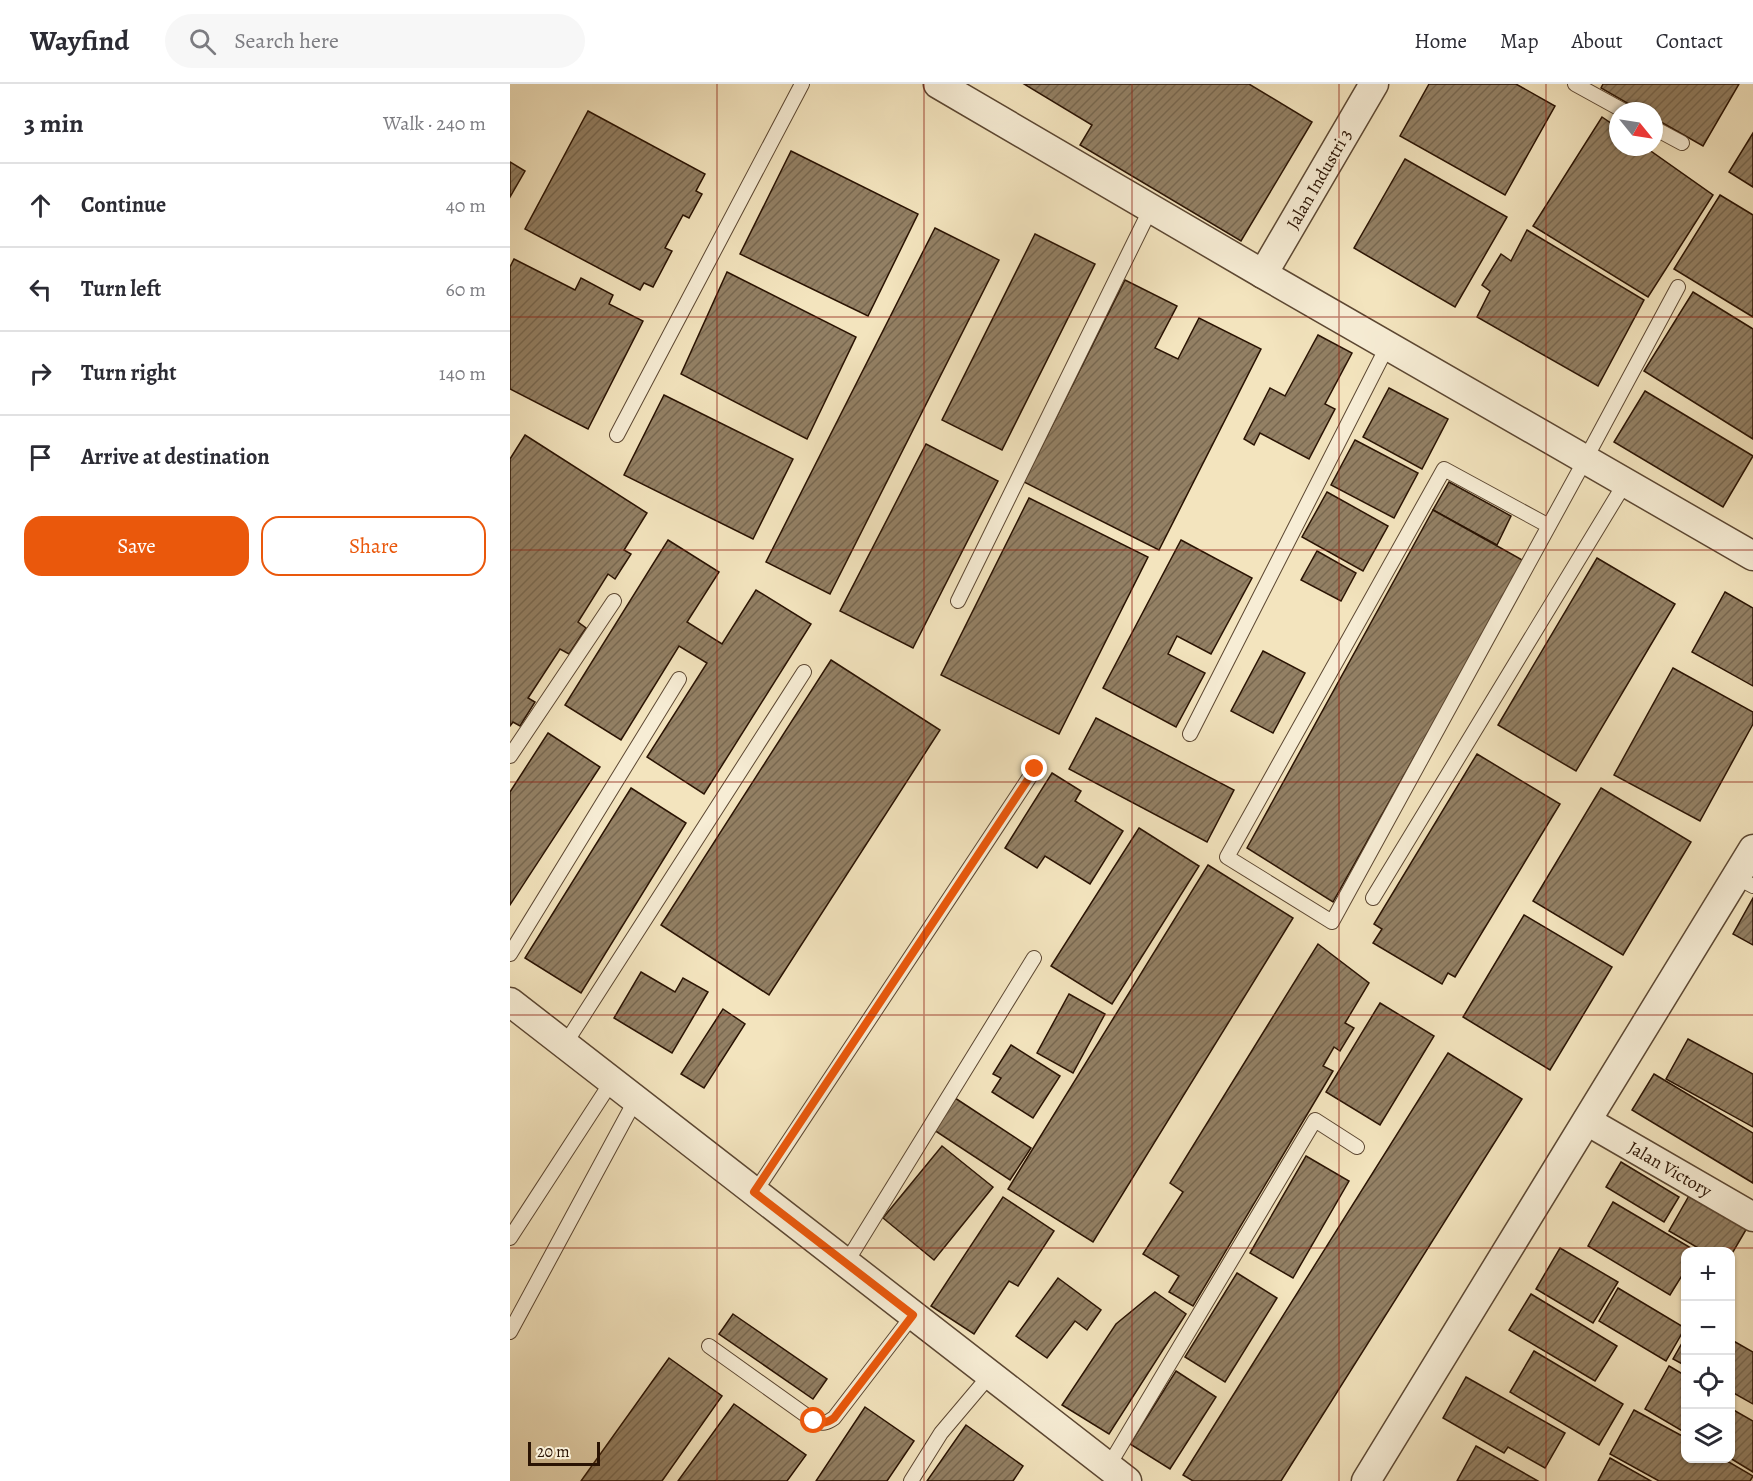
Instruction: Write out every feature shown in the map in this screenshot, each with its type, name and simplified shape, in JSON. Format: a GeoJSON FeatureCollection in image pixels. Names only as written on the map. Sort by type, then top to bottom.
{"type":"FeatureCollection","features":[{"type":"Feature","properties":{"kind":"street"},"geometry":{"type":"LineString","coordinates":[[938,84],[1753,556]]}},
{"type":"Feature","properties":{"kind":"street","name":"Jalan Industri 3"},"geometry":{"type":"LineString","coordinates":[[1263,274],[1374,84]]}},
{"type":"Feature","properties":{"kind":"street"},"geometry":{"type":"LineString","coordinates":[[1366,1481],[1587,1121],[1745,881],[1753,849]]}},
{"type":"Feature","properties":{"kind":"street"},"geometry":{"type":"LineString","coordinates":[[510,1002],[1117,1474]]}},
{"type":"Feature","properties":{"kind":"street","name":"Jalan Victory"},"geometry":{"type":"LineString","coordinates":[[1587,1121],[1753,1217]]}},
{"type":"Feature","properties":{"kind":"lane"},"geometry":{"type":"LineString","coordinates":[[617,435],[802,84]]}},
{"type":"Feature","properties":{"kind":"lane"},"geometry":{"type":"LineString","coordinates":[[1582,86],[1609,102]]}},
{"type":"Feature","properties":{"kind":"lane"},"geometry":{"type":"LineString","coordinates":[[1663,133],[1682,143]]}},
{"type":"Feature","properties":{"kind":"lane"},"geometry":{"type":"LineString","coordinates":[[958,601],[1151,208]]}},
{"type":"Feature","properties":{"kind":"lane"},"geometry":{"type":"LineString","coordinates":[[1549,526],[1444,469],[1227,857],[1332,922],[1549,526],[1585,460],[1678,287]]}},
{"type":"Feature","properties":{"kind":"lane"},"geometry":{"type":"LineString","coordinates":[[1190,734],[1388,345]]}},
{"type":"Feature","properties":{"kind":"lane"},"geometry":{"type":"LineString","coordinates":[[1373,898],[1625,483]]}},
{"type":"Feature","properties":{"kind":"lane"},"geometry":{"type":"LineString","coordinates":[[510,756],[614,601]]}},
{"type":"Feature","properties":{"kind":"lane"},"geometry":{"type":"LineString","coordinates":[[565,1044],[804,672]]}},
{"type":"Feature","properties":{"kind":"lane"},"geometry":{"type":"LineString","coordinates":[[510,954],[679,679]]}},
{"type":"Feature","properties":{"kind":"lane"},"geometry":{"type":"LineString","coordinates":[[754,1192],[1035,769]]}},
{"type":"Feature","properties":{"kind":"lane"},"geometry":{"type":"LineString","coordinates":[[846,1263],[1034,958]]}},
{"type":"Feature","properties":{"kind":"lane"},"geometry":{"type":"LineString","coordinates":[[510,1238],[612,1081]]}},
{"type":"Feature","properties":{"kind":"lane"},"geometry":{"type":"LineString","coordinates":[[510,1332],[636,1099]]}},
{"type":"Feature","properties":{"kind":"lane"},"geometry":{"type":"LineString","coordinates":[[1117,1474],[1315,1120],[1357,1148]]}},
{"type":"Feature","properties":{"kind":"lane"},"geometry":{"type":"LineString","coordinates":[[709,1346],[814,1421],[828,1422],[834,1418],[913,1315]]}},
{"type":"Feature","properties":{"kind":"lane"},"geometry":{"type":"LineString","coordinates":[[911,1481],[941,1432],[990,1375]]}},
{"type":"Feature","properties":{"kind":"building"},"geometry":{"type":"Polygon","coordinates":[[[1024,84],[1249,84],[1312,122],[1241,241],[1080,145],[1092,125],[1024,84]]]}},
{"type":"Feature","properties":{"kind":"building"},"geometry":{"type":"Polygon","coordinates":[[[1429,84],[1516,84],[1555,106],[1505,195],[1400,136],[1429,84]]]}},
{"type":"Feature","properties":{"kind":"building"},"geometry":{"type":"Polygon","coordinates":[[[1603,84],[1739,84],[1703,146],[1663,123],[1663,102],[1625,102],[1601,88],[1603,84]]]}},
{"type":"Feature","properties":{"kind":"building"},"geometry":{"type":"Polygon","coordinates":[[[588,111],[705,174],[696,191],[702,194],[689,218],[683,215],[665,248],[672,251],[653,287],[644,283],[640,290],[525,229],[588,111]]]}},
{"type":"Feature","properties":{"kind":"building"},"geometry":{"type":"Polygon","coordinates":[[[1602,117],[1609,122],[1609,156],[1658,156],[1713,195],[1648,297],[1533,226],[1602,117]]]}},
{"type":"Feature","properties":{"kind":"building"},"geometry":{"type":"Polygon","coordinates":[[[1753,133],[1753,187],[1729,172],[1753,133]]]}},
{"type":"Feature","properties":{"kind":"building"},"geometry":{"type":"Polygon","coordinates":[[[791,151],[918,214],[868,316],[740,254],[791,151]]]}},
{"type":"Feature","properties":{"kind":"building"},"geometry":{"type":"Polygon","coordinates":[[[1405,159],[1507,217],[1455,307],[1354,248],[1405,159]]]}},
{"type":"Feature","properties":{"kind":"building"},"geometry":{"type":"Polygon","coordinates":[[[510,162],[525,171],[510,197],[510,162]]]}},
{"type":"Feature","properties":{"kind":"building"},"geometry":{"type":"Polygon","coordinates":[[[1720,195],[1753,215],[1753,317],[1674,269],[1720,195]]]}},
{"type":"Feature","properties":{"kind":"building"},"geometry":{"type":"Polygon","coordinates":[[[935,228],[999,260],[830,594],[766,562],[935,228]]]}},
{"type":"Feature","properties":{"kind":"building"},"geometry":{"type":"Polygon","coordinates":[[[1527,230],[1644,300],[1598,386],[1477,317],[1490,291],[1482,285],[1501,254],[1511,261],[1527,230]]]}},
{"type":"Feature","properties":{"kind":"building"},"geometry":{"type":"Polygon","coordinates":[[[1035,234],[1095,264],[1002,450],[942,420],[1035,234]]]}},
{"type":"Feature","properties":{"kind":"building"},"geometry":{"type":"Polygon","coordinates":[[[514,259],[575,290],[581,278],[613,295],[609,304],[643,321],[588,429],[510,389],[510,267],[514,259]]]}},
{"type":"Feature","properties":{"kind":"building"},"geometry":{"type":"Polygon","coordinates":[[[727,272],[856,337],[807,439],[681,374],[727,272]]]}},
{"type":"Feature","properties":{"kind":"building"},"geometry":{"type":"Polygon","coordinates":[[[1125,280],[1177,306],[1155,348],[1178,359],[1199,318],[1261,349],[1159,550],[1024,482],[1125,280]]]}},
{"type":"Feature","properties":{"kind":"building"},"geometry":{"type":"Polygon","coordinates":[[[1693,292],[1753,329],[1753,439],[1644,371],[1693,292]]]}},
{"type":"Feature","properties":{"kind":"building"},"geometry":{"type":"Polygon","coordinates":[[[1318,335],[1352,353],[1325,404],[1335,409],[1309,459],[1260,433],[1254,445],[1244,439],[1270,388],[1285,396],[1318,335]]]}},
{"type":"Feature","properties":{"kind":"building"},"geometry":{"type":"Polygon","coordinates":[[[1389,388],[1448,419],[1422,469],[1363,437],[1389,388]]]}},
{"type":"Feature","properties":{"kind":"building"},"geometry":{"type":"Polygon","coordinates":[[[1645,391],[1753,456],[1723,507],[1614,442],[1645,391]]]}},
{"type":"Feature","properties":{"kind":"building"},"geometry":{"type":"Polygon","coordinates":[[[664,395],[793,459],[753,539],[624,475],[664,395]]]}},
{"type":"Feature","properties":{"kind":"building"},"geometry":{"type":"Polygon","coordinates":[[[525,435],[647,513],[624,550],[631,554],[615,579],[608,574],[578,622],[586,628],[569,654],[560,649],[528,698],[535,702],[520,726],[513,722],[510,726],[510,459],[525,435]]]}},
{"type":"Feature","properties":{"kind":"building"},"geometry":{"type":"Polygon","coordinates":[[[1355,440],[1418,473],[1394,518],[1331,485],[1355,440]]]}},
{"type":"Feature","properties":{"kind":"building"},"geometry":{"type":"Polygon","coordinates":[[[926,444],[998,481],[913,648],[840,611],[926,444]]]}},
{"type":"Feature","properties":{"kind":"building"},"geometry":{"type":"Polygon","coordinates":[[[1449,482],[1511,516],[1497,545],[1433,510],[1449,482]]]}},
{"type":"Feature","properties":{"kind":"building"},"geometry":{"type":"Polygon","coordinates":[[[1327,492],[1388,526],[1363,571],[1302,537],[1327,492]]]}},
{"type":"Feature","properties":{"kind":"building"},"geometry":{"type":"Polygon","coordinates":[[[1029,498],[1148,557],[1059,734],[941,675],[1029,498]]]}},
{"type":"Feature","properties":{"kind":"building"},"geometry":{"type":"Polygon","coordinates":[[[1433,510],[1524,561],[1333,902],[1247,848],[1433,510]]]}},
{"type":"Feature","properties":{"kind":"building"},"geometry":{"type":"Polygon","coordinates":[[[668,540],[719,572],[687,622],[722,644],[756,590],[811,624],[704,794],[647,757],[707,663],[679,646],[621,740],[565,705],[668,540]]]}},
{"type":"Feature","properties":{"kind":"building"},"geometry":{"type":"Polygon","coordinates":[[[1181,540],[1252,578],[1211,654],[1177,636],[1168,654],[1205,673],[1176,727],[1103,688],[1181,540]]]}},
{"type":"Feature","properties":{"kind":"building"},"geometry":{"type":"Polygon","coordinates":[[[1317,551],[1356,573],[1341,601],[1301,580],[1317,551]]]}},
{"type":"Feature","properties":{"kind":"building"},"geometry":{"type":"Polygon","coordinates":[[[1597,558],[1675,604],[1576,771],[1498,725],[1597,558]]]}},
{"type":"Feature","properties":{"kind":"building"},"geometry":{"type":"Polygon","coordinates":[[[1725,592],[1753,608],[1753,686],[1692,652],[1725,592]]]}},
{"type":"Feature","properties":{"kind":"building"},"geometry":{"type":"Polygon","coordinates":[[[1263,651],[1305,673],[1273,733],[1231,711],[1263,651]]]}},
{"type":"Feature","properties":{"kind":"building"},"geometry":{"type":"Polygon","coordinates":[[[831,660],[940,730],[769,995],[661,925],[831,660]]]}},
{"type":"Feature","properties":{"kind":"building"},"geometry":{"type":"Polygon","coordinates":[[[1673,668],[1753,712],[1753,724],[1700,821],[1614,775],[1673,668]]]}},
{"type":"Feature","properties":{"kind":"building"},"geometry":{"type":"Polygon","coordinates":[[[1096,718],[1234,790],[1207,842],[1069,769],[1096,718]]]}},
{"type":"Feature","properties":{"kind":"building"},"geometry":{"type":"Polygon","coordinates":[[[548,733],[600,767],[510,905],[510,792],[548,733]]]}},
{"type":"Feature","properties":{"kind":"building"},"geometry":{"type":"Polygon","coordinates":[[[1477,754],[1560,804],[1455,977],[1448,973],[1442,984],[1373,943],[1382,929],[1374,924],[1477,754]]]}},
{"type":"Feature","properties":{"kind":"building"},"geometry":{"type":"Polygon","coordinates":[[[1052,773],[1081,791],[1075,801],[1123,831],[1090,884],[1045,856],[1037,868],[1005,848],[1052,773]]]}},
{"type":"Feature","properties":{"kind":"building"},"geometry":{"type":"Polygon","coordinates":[[[631,788],[686,823],[581,993],[525,958],[631,788]]]}},
{"type":"Feature","properties":{"kind":"building"},"geometry":{"type":"Polygon","coordinates":[[[1601,788],[1691,842],[1623,955],[1533,901],[1601,788]]]}},
{"type":"Feature","properties":{"kind":"building"},"geometry":{"type":"Polygon","coordinates":[[[1139,828],[1199,866],[1112,1004],[1051,966],[1139,828]]]}},
{"type":"Feature","properties":{"kind":"building"},"geometry":{"type":"Polygon","coordinates":[[[1208,865],[1293,918],[1093,1242],[1008,1189],[1208,865]]]}},
{"type":"Feature","properties":{"kind":"building"},"geometry":{"type":"Polygon","coordinates":[[[1753,898],[1753,945],[1733,934],[1753,898]]]}},
{"type":"Feature","properties":{"kind":"building"},"geometry":{"type":"Polygon","coordinates":[[[1524,915],[1612,967],[1550,1070],[1463,1017],[1524,915]]]}},
{"type":"Feature","properties":{"kind":"building"},"geometry":{"type":"Polygon","coordinates":[[[1318,944],[1369,983],[1345,1023],[1354,1028],[1340,1051],[1334,1047],[1323,1066],[1333,1071],[1193,1306],[1169,1292],[1179,1276],[1143,1254],[1183,1192],[1170,1183],[1318,944]]]}},
{"type":"Feature","properties":{"kind":"building"},"geometry":{"type":"Polygon","coordinates":[[[641,972],[675,992],[683,978],[708,992],[672,1053],[614,1018],[641,972]]]}},
{"type":"Feature","properties":{"kind":"building"},"geometry":{"type":"Polygon","coordinates":[[[1069,994],[1105,1014],[1073,1073],[1037,1053],[1069,994]]]}},
{"type":"Feature","properties":{"kind":"building"},"geometry":{"type":"Polygon","coordinates":[[[1380,1003],[1434,1036],[1380,1125],[1326,1092],[1380,1003]]]}},
{"type":"Feature","properties":{"kind":"building"},"geometry":{"type":"Polygon","coordinates":[[[723,1009],[745,1024],[704,1088],[681,1074],[723,1009]]]}},
{"type":"Feature","properties":{"kind":"building"},"geometry":{"type":"Polygon","coordinates":[[[1688,1039],[1753,1074],[1753,1127],[1666,1079],[1688,1039]]]}},
{"type":"Feature","properties":{"kind":"building"},"geometry":{"type":"Polygon","coordinates":[[[1011,1045],[1060,1076],[1033,1118],[992,1092],[1001,1078],[993,1074],[1011,1045]]]}},
{"type":"Feature","properties":{"kind":"building"},"geometry":{"type":"Polygon","coordinates":[[[1448,1053],[1522,1099],[1281,1481],[1193,1481],[1183,1475],[1448,1053]]]}},
{"type":"Feature","properties":{"kind":"building"},"geometry":{"type":"Polygon","coordinates":[[[1654,1074],[1753,1133],[1753,1183],[1632,1110],[1654,1074]]]}},
{"type":"Feature","properties":{"kind":"building"},"geometry":{"type":"Polygon","coordinates":[[[955,1098],[1031,1148],[1010,1180],[934,1130],[955,1098]]]}},
{"type":"Feature","properties":{"kind":"building"},"geometry":{"type":"Polygon","coordinates":[[[942,1146],[993,1187],[934,1260],[883,1218],[942,1146]]]}},
{"type":"Feature","properties":{"kind":"building"},"geometry":{"type":"Polygon","coordinates":[[[1306,1156],[1349,1181],[1293,1278],[1250,1253],[1306,1156]]]}},
{"type":"Feature","properties":{"kind":"building"},"geometry":{"type":"Polygon","coordinates":[[[1621,1162],[1679,1197],[1664,1222],[1606,1187],[1621,1162]]]}},
{"type":"Feature","properties":{"kind":"building"},"geometry":{"type":"Polygon","coordinates":[[[1690,1194],[1747,1228],[1735,1248],[1696,1247],[1669,1231],[1690,1194]]]}},
{"type":"Feature","properties":{"kind":"building"},"geometry":{"type":"Polygon","coordinates":[[[1003,1197],[1054,1231],[1018,1286],[1009,1281],[974,1334],[931,1306],[1003,1197]]]}},
{"type":"Feature","properties":{"kind":"building"},"geometry":{"type":"Polygon","coordinates":[[[1613,1202],[1689,1247],[1681,1247],[1681,1277],[1670,1295],[1588,1246],[1613,1202]]]}},
{"type":"Feature","properties":{"kind":"building"},"geometry":{"type":"Polygon","coordinates":[[[1560,1248],[1618,1282],[1593,1323],[1536,1289],[1560,1248]]]}},
{"type":"Feature","properties":{"kind":"building"},"geometry":{"type":"Polygon","coordinates":[[[1237,1273],[1277,1298],[1225,1382],[1185,1357],[1237,1273]]]}},
{"type":"Feature","properties":{"kind":"building"},"geometry":{"type":"Polygon","coordinates":[[[1058,1278],[1101,1310],[1087,1330],[1075,1321],[1047,1358],[1016,1336],[1058,1278]]]}},
{"type":"Feature","properties":{"kind":"building"},"geometry":{"type":"Polygon","coordinates":[[[1618,1288],[1681,1326],[1681,1335],[1666,1361],[1599,1321],[1618,1288]]]}},
{"type":"Feature","properties":{"kind":"building"},"geometry":{"type":"Polygon","coordinates":[[[1155,1292],[1186,1314],[1109,1434],[1062,1405],[1116,1324],[1155,1292]]]}},
{"type":"Feature","properties":{"kind":"building"},"geometry":{"type":"Polygon","coordinates":[[[1531,1294],[1617,1346],[1595,1381],[1509,1330],[1531,1294]]]}},
{"type":"Feature","properties":{"kind":"building"},"geometry":{"type":"Polygon","coordinates":[[[733,1314],[827,1379],[813,1399],[719,1334],[733,1314]]]}},
{"type":"Feature","properties":{"kind":"building"},"geometry":{"type":"Polygon","coordinates":[[[1735,1342],[1753,1352],[1753,1404],[1735,1394],[1735,1342]]]}},
{"type":"Feature","properties":{"kind":"building"},"geometry":{"type":"Polygon","coordinates":[[[1681,1345],[1681,1363],[1673,1359],[1681,1345]]]}},
{"type":"Feature","properties":{"kind":"building"},"geometry":{"type":"Polygon","coordinates":[[[1534,1351],[1623,1404],[1599,1445],[1510,1392],[1534,1351]]]}},
{"type":"Feature","properties":{"kind":"building"},"geometry":{"type":"Polygon","coordinates":[[[669,1358],[722,1396],[662,1481],[581,1481],[669,1358]]]}},
{"type":"Feature","properties":{"kind":"building"},"geometry":{"type":"Polygon","coordinates":[[[1669,1366],[1681,1373],[1681,1430],[1645,1409],[1669,1366]]]}},
{"type":"Feature","properties":{"kind":"building"},"geometry":{"type":"Polygon","coordinates":[[[1176,1371],[1216,1397],[1170,1469],[1130,1444],[1176,1371]]]}},
{"type":"Feature","properties":{"kind":"building"},"geometry":{"type":"Polygon","coordinates":[[[1466,1377],[1565,1433],[1545,1468],[1508,1447],[1504,1453],[1443,1418],[1466,1377]]]}},
{"type":"Feature","properties":{"kind":"building"},"geometry":{"type":"Polygon","coordinates":[[[734,1404],[806,1455],[787,1481],[678,1481],[734,1404]]]}},
{"type":"Feature","properties":{"kind":"building"},"geometry":{"type":"Polygon","coordinates":[[[865,1407],[914,1441],[887,1481],[816,1481],[865,1407]]]}},
{"type":"Feature","properties":{"kind":"building"},"geometry":{"type":"Polygon","coordinates":[[[1634,1410],[1681,1435],[1681,1463],[1731,1463],[1753,1476],[1750,1481],[1659,1481],[1610,1454],[1634,1410]]]}},
{"type":"Feature","properties":{"kind":"building"},"geometry":{"type":"Polygon","coordinates":[[[1735,1411],[1753,1421],[1753,1472],[1735,1461],[1735,1411]]]}},
{"type":"Feature","properties":{"kind":"building"},"geometry":{"type":"Polygon","coordinates":[[[966,1425],[1023,1466],[1013,1481],[927,1481],[966,1425]]]}},
{"type":"Feature","properties":{"kind":"building"},"geometry":{"type":"Polygon","coordinates":[[[1476,1446],[1538,1481],[1457,1481],[1476,1446]]]}},
{"type":"Feature","properties":{"kind":"building"},"geometry":{"type":"Polygon","coordinates":[[[1610,1458],[1651,1481],[1598,1481],[1610,1458]]]}},
{"type":"Feature","properties":{"kind":"route"},"geometry":{"type":"LineString","coordinates":[[814,1421],[828,1422],[834,1418],[913,1315],[754,1192],[1035,769]]}}]}
